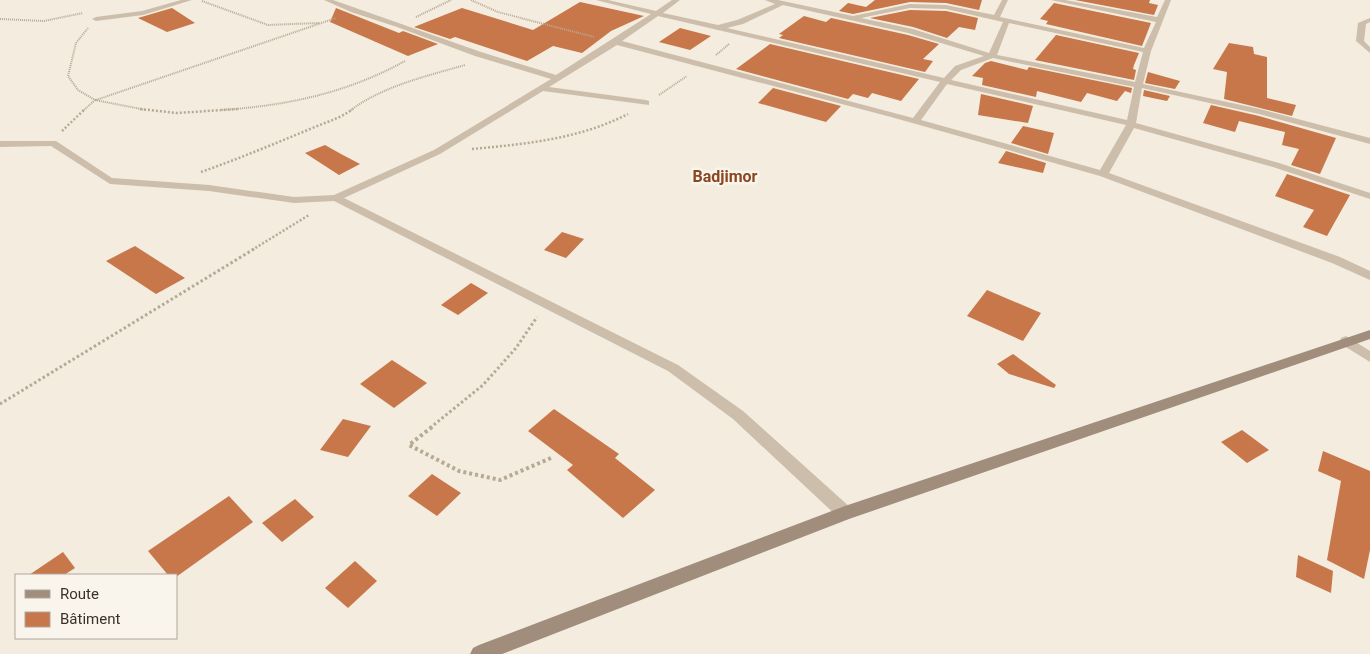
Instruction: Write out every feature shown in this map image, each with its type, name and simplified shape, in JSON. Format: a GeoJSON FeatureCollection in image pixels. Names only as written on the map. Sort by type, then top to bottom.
{"type":"FeatureCollection","features":[{"type":"Feature","properties":{"kind":"main road"},"geometry":{"type":"LineString","coordinates":[[479,654],[845,513],[1370,334]]}},
{"type":"Feature","properties":{"kind":"street"},"geometry":{"type":"LineString","coordinates":[[96,19],[143,13],[189,0]]}},
{"type":"Feature","properties":{"kind":"street"},"geometry":{"type":"LineString","coordinates":[[327,0],[352,11],[400,25],[490,58],[557,78]]}},
{"type":"Feature","properties":{"kind":"street"},"geometry":{"type":"LineString","coordinates":[[599,0],[1131,124],[1276,165],[1370,196]]}},
{"type":"Feature","properties":{"kind":"street"},"geometry":{"type":"LineString","coordinates":[[0,144],[53,143],[110,181],[209,188],[294,200],[336,198],[437,152],[616,42],[677,0]]}},
{"type":"Feature","properties":{"kind":"street"},"geometry":{"type":"LineString","coordinates":[[768,0],[910,30],[992,56],[1260,112],[1370,141]]}},
{"type":"Feature","properties":{"kind":"street"},"geometry":{"type":"LineString","coordinates":[[996,18],[1005,0]]}},
{"type":"Feature","properties":{"kind":"street"},"geometry":{"type":"LineString","coordinates":[[1054,0],[1159,20]]}},
{"type":"Feature","properties":{"kind":"street"},"geometry":{"type":"LineString","coordinates":[[1103,174],[1131,124],[1138,85],[1148,51],[1168,0]]}},
{"type":"Feature","properties":{"kind":"street"},"geometry":{"type":"LineString","coordinates":[[718,27],[740,22],[782,3]]}},
{"type":"Feature","properties":{"kind":"street"},"geometry":{"type":"LineString","coordinates":[[850,18],[910,6],[946,7],[1148,51]]}},
{"type":"Feature","properties":{"kind":"street"},"geometry":{"type":"LineString","coordinates":[[992,56],[1007,20]]}},
{"type":"Feature","properties":{"kind":"street"},"geometry":{"type":"LineString","coordinates":[[1370,20],[1362,23],[1360,41],[1370,51]]}},
{"type":"Feature","properties":{"kind":"street"},"geometry":{"type":"LineString","coordinates":[[616,42],[915,121],[1103,174],[1336,260],[1370,276]]}},
{"type":"Feature","properties":{"kind":"street"},"geometry":{"type":"LineString","coordinates":[[915,121],[946,80],[958,68],[992,56]]}},
{"type":"Feature","properties":{"kind":"street"},"geometry":{"type":"LineString","coordinates":[[542,88],[646,103]]}},
{"type":"Feature","properties":{"kind":"street"},"geometry":{"type":"LineString","coordinates":[[336,198],[672,368],[738,415],[845,513]]}},
{"type":"Feature","properties":{"kind":"street"},"geometry":{"type":"LineString","coordinates":[[1346,341],[1370,357]]}},
{"type":"Feature","properties":{"kind":"path"},"geometry":{"type":"LineString","coordinates":[[197,0],[228,9],[268,25],[325,22]]}},
{"type":"Feature","properties":{"kind":"path"},"geometry":{"type":"LineString","coordinates":[[400,25],[452,0]]}},
{"type":"Feature","properties":{"kind":"path"},"geometry":{"type":"LineString","coordinates":[[471,0],[498,12],[616,42]]}},
{"type":"Feature","properties":{"kind":"path"},"geometry":{"type":"LineString","coordinates":[[53,143],[61,132],[95,100],[325,22],[352,11]]}},
{"type":"Feature","properties":{"kind":"path"},"geometry":{"type":"LineString","coordinates":[[0,19],[44,21],[82,12],[90,14],[96,19],[76,42],[68,76],[78,90],[95,100],[167,113],[250,109],[307,99],[347,88],[388,71],[405,61]]}},
{"type":"Feature","properties":{"kind":"path"},"geometry":{"type":"LineString","coordinates":[[437,152],[509,146],[592,131],[612,123],[646,103],[704,65],[743,33]]}},
{"type":"Feature","properties":{"kind":"path"},"geometry":{"type":"LineString","coordinates":[[198,173],[278,144],[340,118],[367,98],[427,76],[490,58]]}},
{"type":"Feature","properties":{"kind":"path"},"geometry":{"type":"LineString","coordinates":[[0,404],[336,198]]}},
{"type":"Feature","properties":{"kind":"path"},"geometry":{"type":"LineString","coordinates":[[546,304],[516,348],[483,385],[409,445],[460,472],[500,480],[551,458]]}},
{"type":"Feature","properties":{"kind":"building"},"geometry":{"type":"Polygon","coordinates":[[[875,0],[982,0],[979,10],[946,3],[910,2],[853,14],[839,11],[848,3],[866,7],[875,0]]]}},
{"type":"Feature","properties":{"kind":"building"},"geometry":{"type":"Polygon","coordinates":[[[1075,0],[1150,0],[1149,3],[1158,5],[1154,15],[1075,0]]]}},
{"type":"Feature","properties":{"kind":"building"},"geometry":{"type":"Polygon","coordinates":[[[580,2],[644,16],[611,31],[582,53],[553,46],[527,61],[455,37],[450,39],[414,27],[462,8],[533,30],[580,2]]]}},
{"type":"Feature","properties":{"kind":"building"},"geometry":{"type":"Polygon","coordinates":[[[1054,3],[1151,23],[1142,46],[1046,24],[1048,21],[1040,19],[1054,3]]]}},
{"type":"Feature","properties":{"kind":"building"},"geometry":{"type":"Polygon","coordinates":[[[172,8],[195,23],[167,32],[138,18],[172,8]]]}},
{"type":"Feature","properties":{"kind":"building"},"geometry":{"type":"Polygon","coordinates":[[[336,8],[399,33],[403,31],[438,44],[408,56],[330,22],[336,8]]]}},
{"type":"Feature","properties":{"kind":"building"},"geometry":{"type":"Polygon","coordinates":[[[910,10],[946,11],[978,18],[975,30],[959,27],[947,38],[913,27],[870,18],[910,10]]]}},
{"type":"Feature","properties":{"kind":"building"},"geometry":{"type":"Polygon","coordinates":[[[804,16],[826,22],[831,18],[939,44],[923,59],[933,61],[925,72],[779,38],[783,35],[779,34],[804,16]]]}},
{"type":"Feature","properties":{"kind":"building"},"geometry":{"type":"Polygon","coordinates":[[[680,28],[711,36],[690,50],[659,42],[680,28]]]}},
{"type":"Feature","properties":{"kind":"building"},"geometry":{"type":"Polygon","coordinates":[[[1056,35],[1139,53],[1133,69],[1136,70],[1134,80],[1035,60],[1056,35]]]}},
{"type":"Feature","properties":{"kind":"building"},"geometry":{"type":"Polygon","coordinates":[[[1229,43],[1253,47],[1254,54],[1267,57],[1267,98],[1296,105],[1292,116],[1224,99],[1227,72],[1213,69],[1229,43]]]}},
{"type":"Feature","properties":{"kind":"building"},"geometry":{"type":"Polygon","coordinates":[[[770,44],[919,79],[901,101],[872,93],[868,98],[853,94],[848,99],[736,69],[770,44]]]}},
{"type":"Feature","properties":{"kind":"building"},"geometry":{"type":"Polygon","coordinates":[[[991,61],[1027,70],[1029,67],[1132,88],[1131,93],[1125,91],[1117,101],[1087,93],[1081,102],[1037,91],[1036,97],[982,85],[983,78],[972,76],[985,63],[991,61]]]}},
{"type":"Feature","properties":{"kind":"building"},"geometry":{"type":"Polygon","coordinates":[[[1148,72],[1180,81],[1175,89],[1145,83],[1148,72]]]}},
{"type":"Feature","properties":{"kind":"building"},"geometry":{"type":"Polygon","coordinates":[[[773,88],[841,106],[826,122],[758,103],[773,88]]]}},
{"type":"Feature","properties":{"kind":"building"},"geometry":{"type":"Polygon","coordinates":[[[1144,90],[1170,96],[1167,101],[1143,96],[1144,90]]]}},
{"type":"Feature","properties":{"kind":"building"},"geometry":{"type":"Polygon","coordinates":[[[981,94],[1033,106],[1028,123],[978,115],[981,94]]]}},
{"type":"Feature","properties":{"kind":"building"},"geometry":{"type":"Polygon","coordinates":[[[1211,105],[1259,116],[1336,138],[1320,174],[1291,165],[1299,149],[1282,145],[1285,132],[1239,121],[1235,132],[1203,123],[1211,105]]]}},
{"type":"Feature","properties":{"kind":"building"},"geometry":{"type":"Polygon","coordinates":[[[1023,126],[1054,133],[1048,154],[1011,143],[1023,126]]]}},
{"type":"Feature","properties":{"kind":"building"},"geometry":{"type":"Polygon","coordinates":[[[325,145],[360,164],[339,175],[305,153],[325,145]]]}},
{"type":"Feature","properties":{"kind":"building"},"geometry":{"type":"Polygon","coordinates":[[[1006,151],[1046,163],[1043,173],[998,163],[1006,151]]]}},
{"type":"Feature","properties":{"kind":"building"},"geometry":{"type":"Polygon","coordinates":[[[1287,174],[1350,195],[1327,236],[1303,227],[1314,210],[1275,196],[1287,174]]]}},
{"type":"Feature","properties":{"kind":"building"},"geometry":{"type":"Polygon","coordinates":[[[562,232],[584,239],[566,258],[544,250],[562,232]]]}},
{"type":"Feature","properties":{"kind":"building"},"geometry":{"type":"Polygon","coordinates":[[[135,246],[185,278],[156,294],[106,261],[135,246]]]}},
{"type":"Feature","properties":{"kind":"building"},"geometry":{"type":"Polygon","coordinates":[[[471,283],[488,293],[458,315],[441,305],[471,283]]]}},
{"type":"Feature","properties":{"kind":"building"},"geometry":{"type":"Polygon","coordinates":[[[987,290],[1041,313],[1023,341],[967,316],[987,290]]]}},
{"type":"Feature","properties":{"kind":"building"},"geometry":{"type":"Polygon","coordinates":[[[1013,354],[1056,385],[1054,388],[1009,374],[997,364],[1013,354]]]}},
{"type":"Feature","properties":{"kind":"building"},"geometry":{"type":"Polygon","coordinates":[[[392,360],[427,383],[394,408],[360,384],[392,360]]]}},
{"type":"Feature","properties":{"kind":"building"},"geometry":{"type":"Polygon","coordinates":[[[554,409],[619,454],[615,458],[655,490],[623,518],[567,470],[573,465],[528,431],[554,409]]]}},
{"type":"Feature","properties":{"kind":"building"},"geometry":{"type":"Polygon","coordinates":[[[343,419],[371,426],[348,457],[320,450],[343,419]]]}},
{"type":"Feature","properties":{"kind":"building"},"geometry":{"type":"Polygon","coordinates":[[[1242,430],[1269,450],[1247,463],[1221,442],[1242,430]]]}},
{"type":"Feature","properties":{"kind":"building"},"geometry":{"type":"Polygon","coordinates":[[[1323,451],[1370,471],[1370,550],[1364,579],[1327,560],[1341,481],[1318,471],[1323,451]]]}},
{"type":"Feature","properties":{"kind":"building"},"geometry":{"type":"Polygon","coordinates":[[[432,474],[461,493],[437,516],[408,496],[432,474]]]}},
{"type":"Feature","properties":{"kind":"building"},"geometry":{"type":"Polygon","coordinates":[[[229,496],[253,522],[178,576],[178,574],[167,574],[148,551],[229,496]]]}},
{"type":"Feature","properties":{"kind":"building"},"geometry":{"type":"Polygon","coordinates":[[[295,499],[314,517],[282,542],[262,523],[295,499]]]}},
{"type":"Feature","properties":{"kind":"building"},"geometry":{"type":"Polygon","coordinates":[[[63,552],[75,568],[66,574],[30,574],[63,552]]]}},
{"type":"Feature","properties":{"kind":"building"},"geometry":{"type":"Polygon","coordinates":[[[1298,555],[1333,571],[1331,593],[1296,577],[1298,555]]]}},
{"type":"Feature","properties":{"kind":"building"},"geometry":{"type":"Polygon","coordinates":[[[355,561],[377,581],[348,608],[325,588],[355,561]]]}},
{"type":"Feature","properties":{"kind":"district","name":"Badjimor"},"geometry":{"type":"Point","coordinates":[725,176]}}]}
